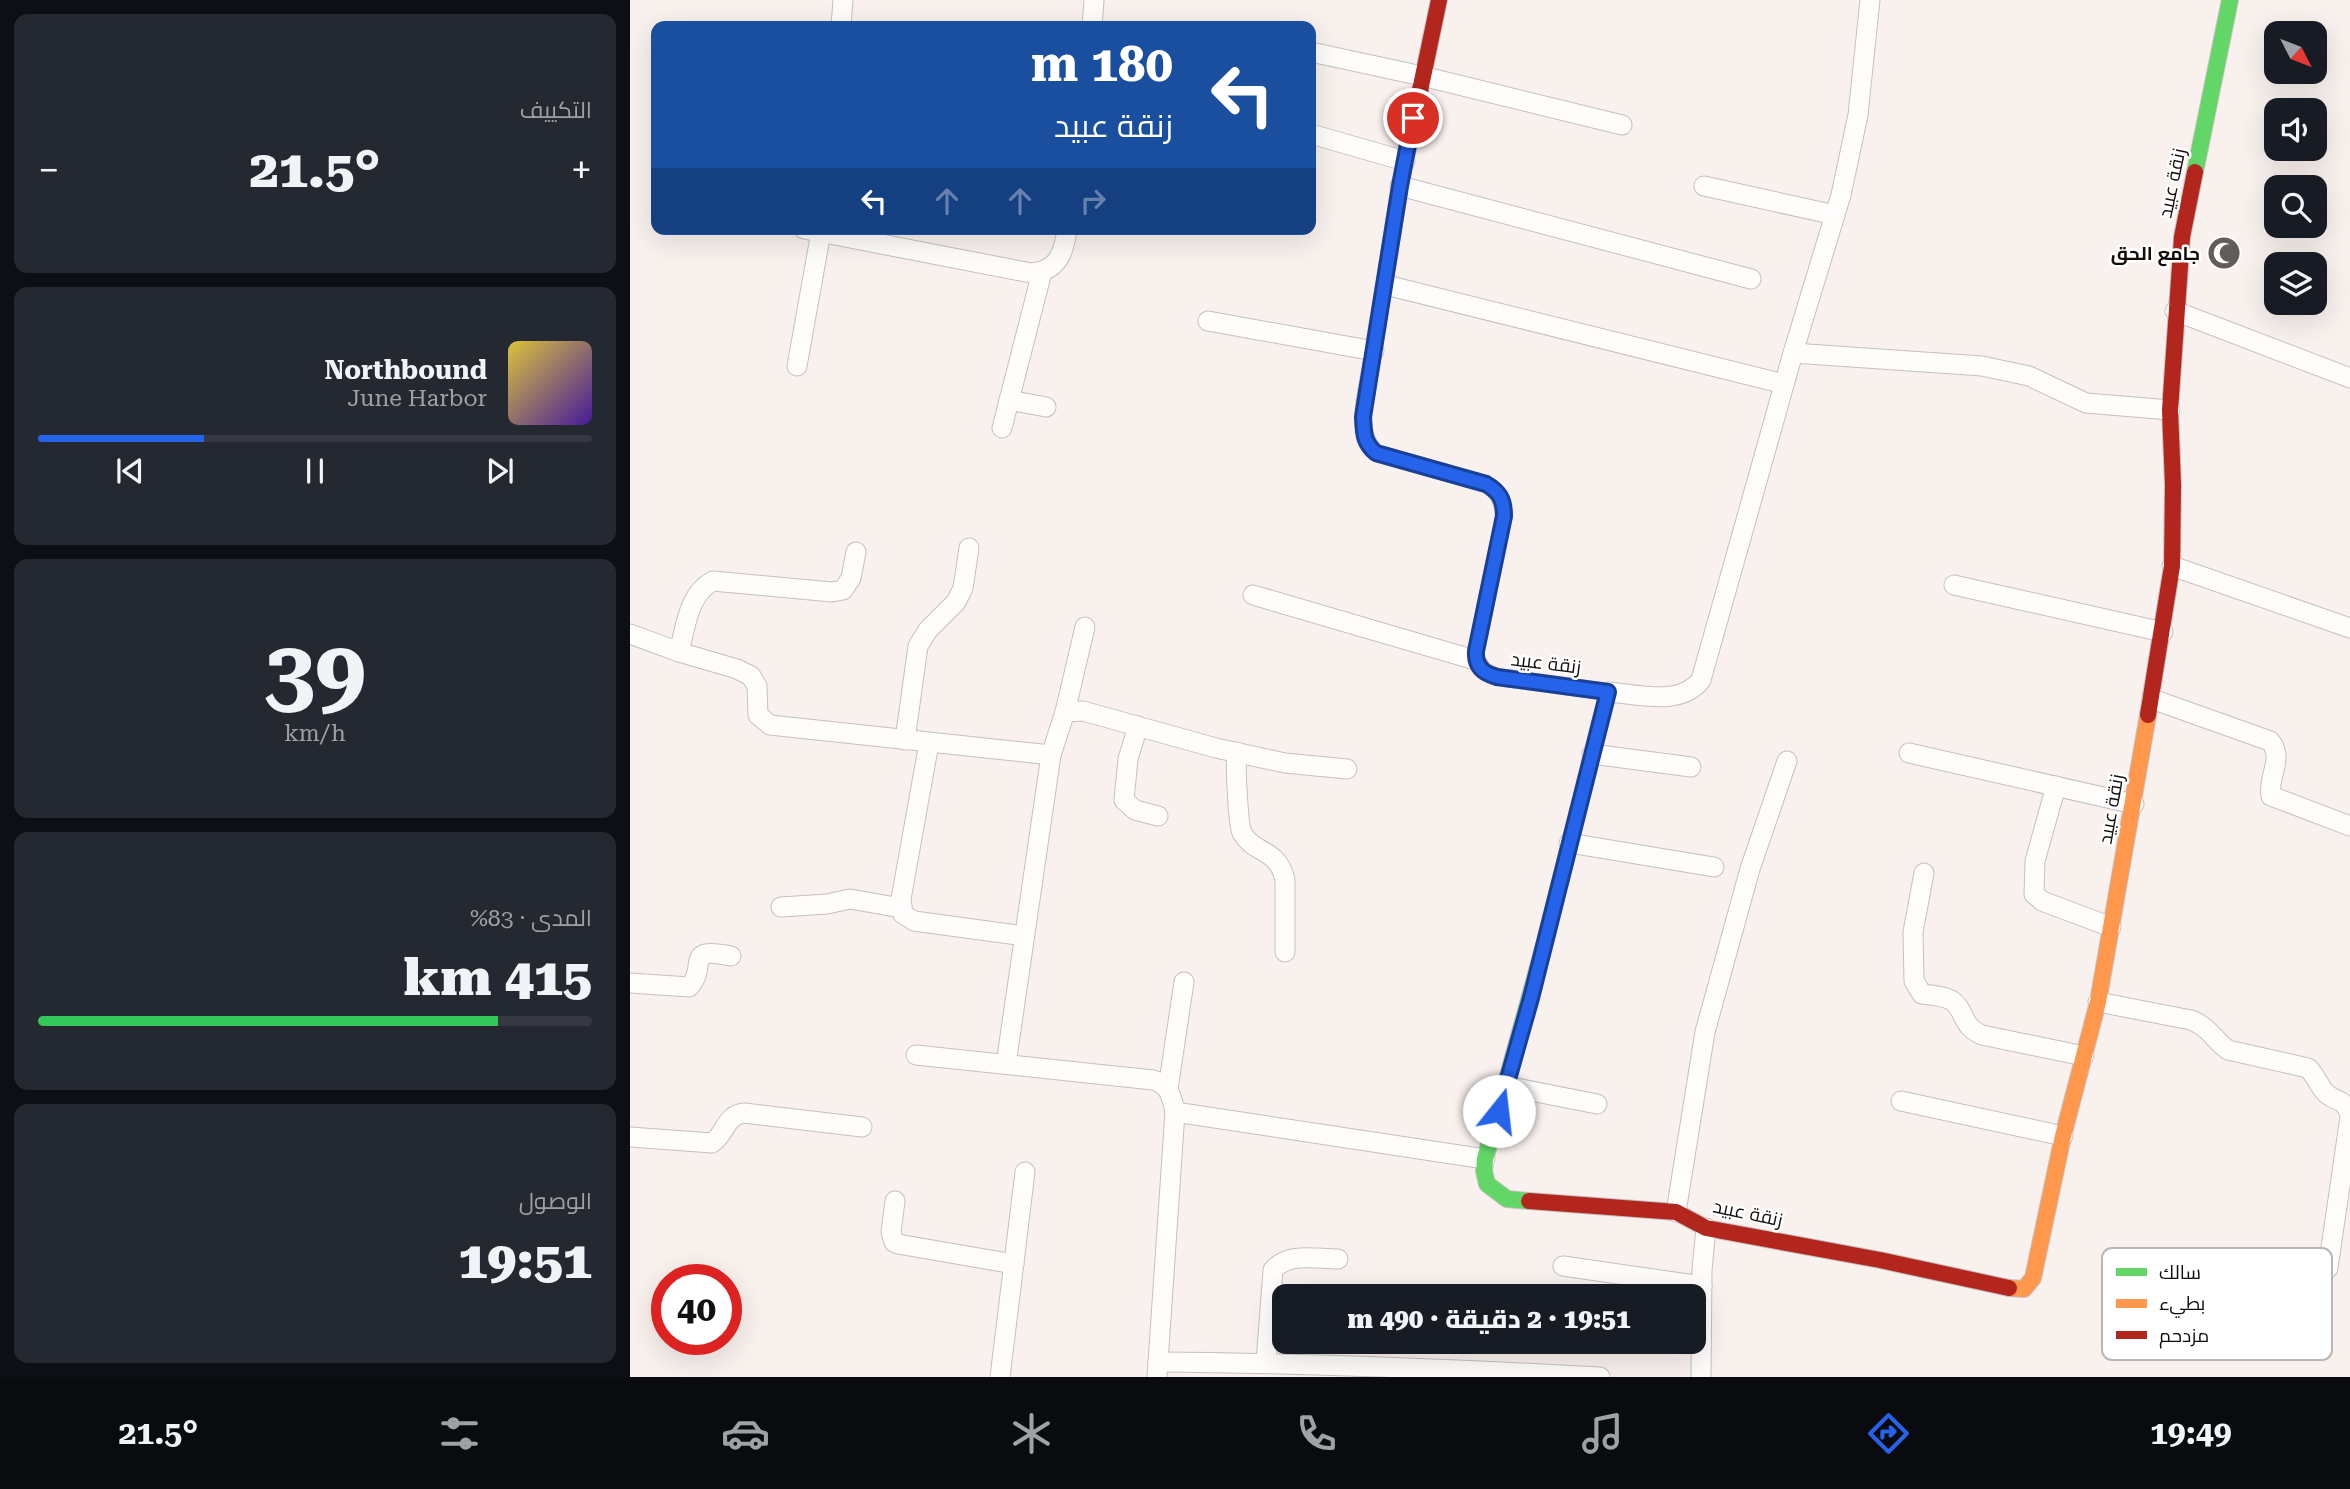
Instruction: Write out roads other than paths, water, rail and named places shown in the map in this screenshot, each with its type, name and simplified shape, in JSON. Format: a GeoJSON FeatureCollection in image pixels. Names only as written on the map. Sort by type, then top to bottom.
{"type":"FeatureCollection","features":[{"type":"Feature","properties":{"kind":"street"},"geometry":{"type":"LineString","coordinates":[[841,21],[843,0]]}},
{"type":"Feature","properties":{"kind":"street"},"geometry":{"type":"LineString","coordinates":[[1092,21],[1094,0]]}},
{"type":"Feature","properties":{"kind":"street"},"geometry":{"type":"LineString","coordinates":[[1253,595],[1475,660],[1504,516],[1504,504],[1496,490],[1486,484],[1376,453],[1367,446],[1364,436],[1363,417],[1400,186],[1439,0]]}},
{"type":"Feature","properties":{"kind":"street"},"geometry":{"type":"LineString","coordinates":[[1175,1111],[1485,1159],[1531,998],[1608,692],[1679,697],[1694,690],[1701,680],[1784,384],[1835,215],[1858,115],[1870,0]]}},
{"type":"Feature","properties":{"kind":"street","name":"زنقة عبيد"},"geometry":{"type":"LineString","coordinates":[[1485,1159],[1487,1184],[1507,1199],[1676,1212],[1706,1228],[1880,1260],[2013,1289],[2024,1289],[2030,1284],[2063,1136],[2098,1002],[2163,632],[2172,566],[2170,410],[2182,237],[2230,0]]}},
{"type":"Feature","properties":{"kind":"street"},"geometry":{"type":"LineString","coordinates":[[1316,53],[1622,125]]}},
{"type":"Feature","properties":{"kind":"street"},"geometry":{"type":"LineString","coordinates":[[1316,135],[1405,161]]}},
{"type":"Feature","properties":{"kind":"street"},"geometry":{"type":"LineString","coordinates":[[1400,186],[1751,279]]}},
{"type":"Feature","properties":{"kind":"street"},"geometry":{"type":"LineString","coordinates":[[1704,186],[1835,215]]}},
{"type":"Feature","properties":{"kind":"street"},"geometry":{"type":"LineString","coordinates":[[797,366],[817,235]]}},
{"type":"Feature","properties":{"kind":"street"},"geometry":{"type":"LineString","coordinates":[[837,235],[1015,272],[1042,272],[1052,267],[1061,257],[1066,235]]}},
{"type":"Feature","properties":{"kind":"street"},"geometry":{"type":"LineString","coordinates":[[1002,428],[1042,272]]}},
{"type":"Feature","properties":{"kind":"street"},"geometry":{"type":"LineString","coordinates":[[1386,285],[1784,384]]}},
{"type":"Feature","properties":{"kind":"street"},"geometry":{"type":"LineString","coordinates":[[2175,311],[2350,378]]}},
{"type":"Feature","properties":{"kind":"street"},"geometry":{"type":"LineString","coordinates":[[1208,321],[1374,351]]}},
{"type":"Feature","properties":{"kind":"street"},"geometry":{"type":"LineString","coordinates":[[1793,353],[1982,366],[2029,376],[2086,403],[2170,410]]}},
{"type":"Feature","properties":{"kind":"street"},"geometry":{"type":"LineString","coordinates":[[1009,400],[1046,407]]}},
{"type":"Feature","properties":{"kind":"street"},"geometry":{"type":"LineString","coordinates":[[905,740],[918,646],[928,629],[956,602],[963,588],[969,548]]}},
{"type":"Feature","properties":{"kind":"street"},"geometry":{"type":"LineString","coordinates":[[679,652],[694,597],[701,587],[713,581],[832,592],[843,590],[851,578],[856,552]]}},
{"type":"Feature","properties":{"kind":"street"},"geometry":{"type":"LineString","coordinates":[[2172,566],[2350,628]]}},
{"type":"Feature","properties":{"kind":"street"},"geometry":{"type":"LineString","coordinates":[[1954,585],[2163,632]]}},
{"type":"Feature","properties":{"kind":"street"},"geometry":{"type":"LineString","coordinates":[[1006,1064],[1051,755],[1065,712],[1085,627]]}},
{"type":"Feature","properties":{"kind":"street"},"geometry":{"type":"LineString","coordinates":[[630,634],[751,676],[757,686],[758,715],[770,725],[1051,755]]}},
{"type":"Feature","properties":{"kind":"street","name":"زنقة عبيد"},"geometry":{"type":"LineString","coordinates":[[1475,660],[1482,671],[1497,677],[1608,692]]}},
{"type":"Feature","properties":{"kind":"street"},"geometry":{"type":"LineString","coordinates":[[2152,699],[2270,741],[2276,747],[2277,758],[2271,796],[2350,826]]}},
{"type":"Feature","properties":{"kind":"street"},"geometry":{"type":"LineString","coordinates":[[1065,712],[1083,711],[1216,748],[1285,763],[1347,769]]}},
{"type":"Feature","properties":{"kind":"street"},"geometry":{"type":"LineString","coordinates":[[1138,726],[1128,759],[1124,800],[1135,810],[1158,816]]}},
{"type":"Feature","properties":{"kind":"street"},"geometry":{"type":"LineString","coordinates":[[929,743],[901,908],[903,914],[914,920],[1024,936]]}},
{"type":"Feature","properties":{"kind":"street"},"geometry":{"type":"LineString","coordinates":[[1237,752],[1235,760],[1238,771],[1239,826],[1242,835],[1278,860],[1283,869],[1285,952]]}},
{"type":"Feature","properties":{"kind":"street"},"geometry":{"type":"LineString","coordinates":[[1909,753],[2134,804]]}},
{"type":"Feature","properties":{"kind":"street"},"geometry":{"type":"LineString","coordinates":[[1592,754],[1691,767]]}},
{"type":"Feature","properties":{"kind":"street"},"geometry":{"type":"LineString","coordinates":[[1676,1212],[1705,1032],[1750,869],[1787,761]]}},
{"type":"Feature","properties":{"kind":"street"},"geometry":{"type":"LineString","coordinates":[[2056,786],[2035,861],[2034,894],[2042,901],[2111,927]]}},
{"type":"Feature","properties":{"kind":"street"},"geometry":{"type":"LineString","coordinates":[[1569,843],[1714,867]]}},
{"type":"Feature","properties":{"kind":"street"},"geometry":{"type":"LineString","coordinates":[[1924,873],[1913,932],[1914,981],[1922,993],[1952,1001],[1959,1008],[1968,1027],[1982,1035],[2084,1056]]}},
{"type":"Feature","properties":{"kind":"street"},"geometry":{"type":"LineString","coordinates":[[781,906],[827,904],[850,899],[901,908]]}},
{"type":"Feature","properties":{"kind":"street"},"geometry":{"type":"LineString","coordinates":[[630,983],[689,987],[694,981],[697,964],[702,955],[710,952],[731,956]]}},
{"type":"Feature","properties":{"kind":"street"},"geometry":{"type":"LineString","coordinates":[[1184,982],[1168,1089],[1175,1111],[1158,1370],[1266,1363],[1474,1369],[1600,1377]]}},
{"type":"Feature","properties":{"kind":"street"},"geometry":{"type":"LineString","coordinates":[[2098,1002],[2200,1023],[2228,1050],[2308,1068],[2315,1074],[2325,1092],[2344,1103],[2350,1117],[2331,1248]]}},
{"type":"Feature","properties":{"kind":"street"},"geometry":{"type":"LineString","coordinates":[[916,1055],[1153,1080],[1168,1089]]}},
{"type":"Feature","properties":{"kind":"street"},"geometry":{"type":"LineString","coordinates":[[1506,1086],[1597,1104]]}},
{"type":"Feature","properties":{"kind":"street"},"geometry":{"type":"LineString","coordinates":[[1901,1101],[2063,1136]]}},
{"type":"Feature","properties":{"kind":"street"},"geometry":{"type":"LineString","coordinates":[[630,1137],[712,1143],[718,1139],[730,1118],[744,1113],[862,1127]]}},
{"type":"Feature","properties":{"kind":"street"},"geometry":{"type":"LineString","coordinates":[[1000,1377],[1025,1172]]}},
{"type":"Feature","properties":{"kind":"street"},"geometry":{"type":"LineString","coordinates":[[895,1200],[891,1232],[894,1242],[1014,1264]]}},
{"type":"Feature","properties":{"kind":"street"},"geometry":{"type":"LineString","coordinates":[[1702,1284],[1706,1228]]}},
{"type":"Feature","properties":{"kind":"street"},"geometry":{"type":"LineString","coordinates":[[1266,1363],[1273,1270],[1280,1262],[1290,1258],[1338,1259]]}},
{"type":"Feature","properties":{"kind":"street"},"geometry":{"type":"LineString","coordinates":[[1563,1266],[1688,1284]]}},
{"type":"Feature","properties":{"kind":"street"},"geometry":{"type":"LineString","coordinates":[[1701,1354],[1701,1377]]}},
{"type":"Feature","properties":{"kind":"place","name":"جامع الحق"},"geometry":{"type":"Point","coordinates":[2224,253]}}]}
